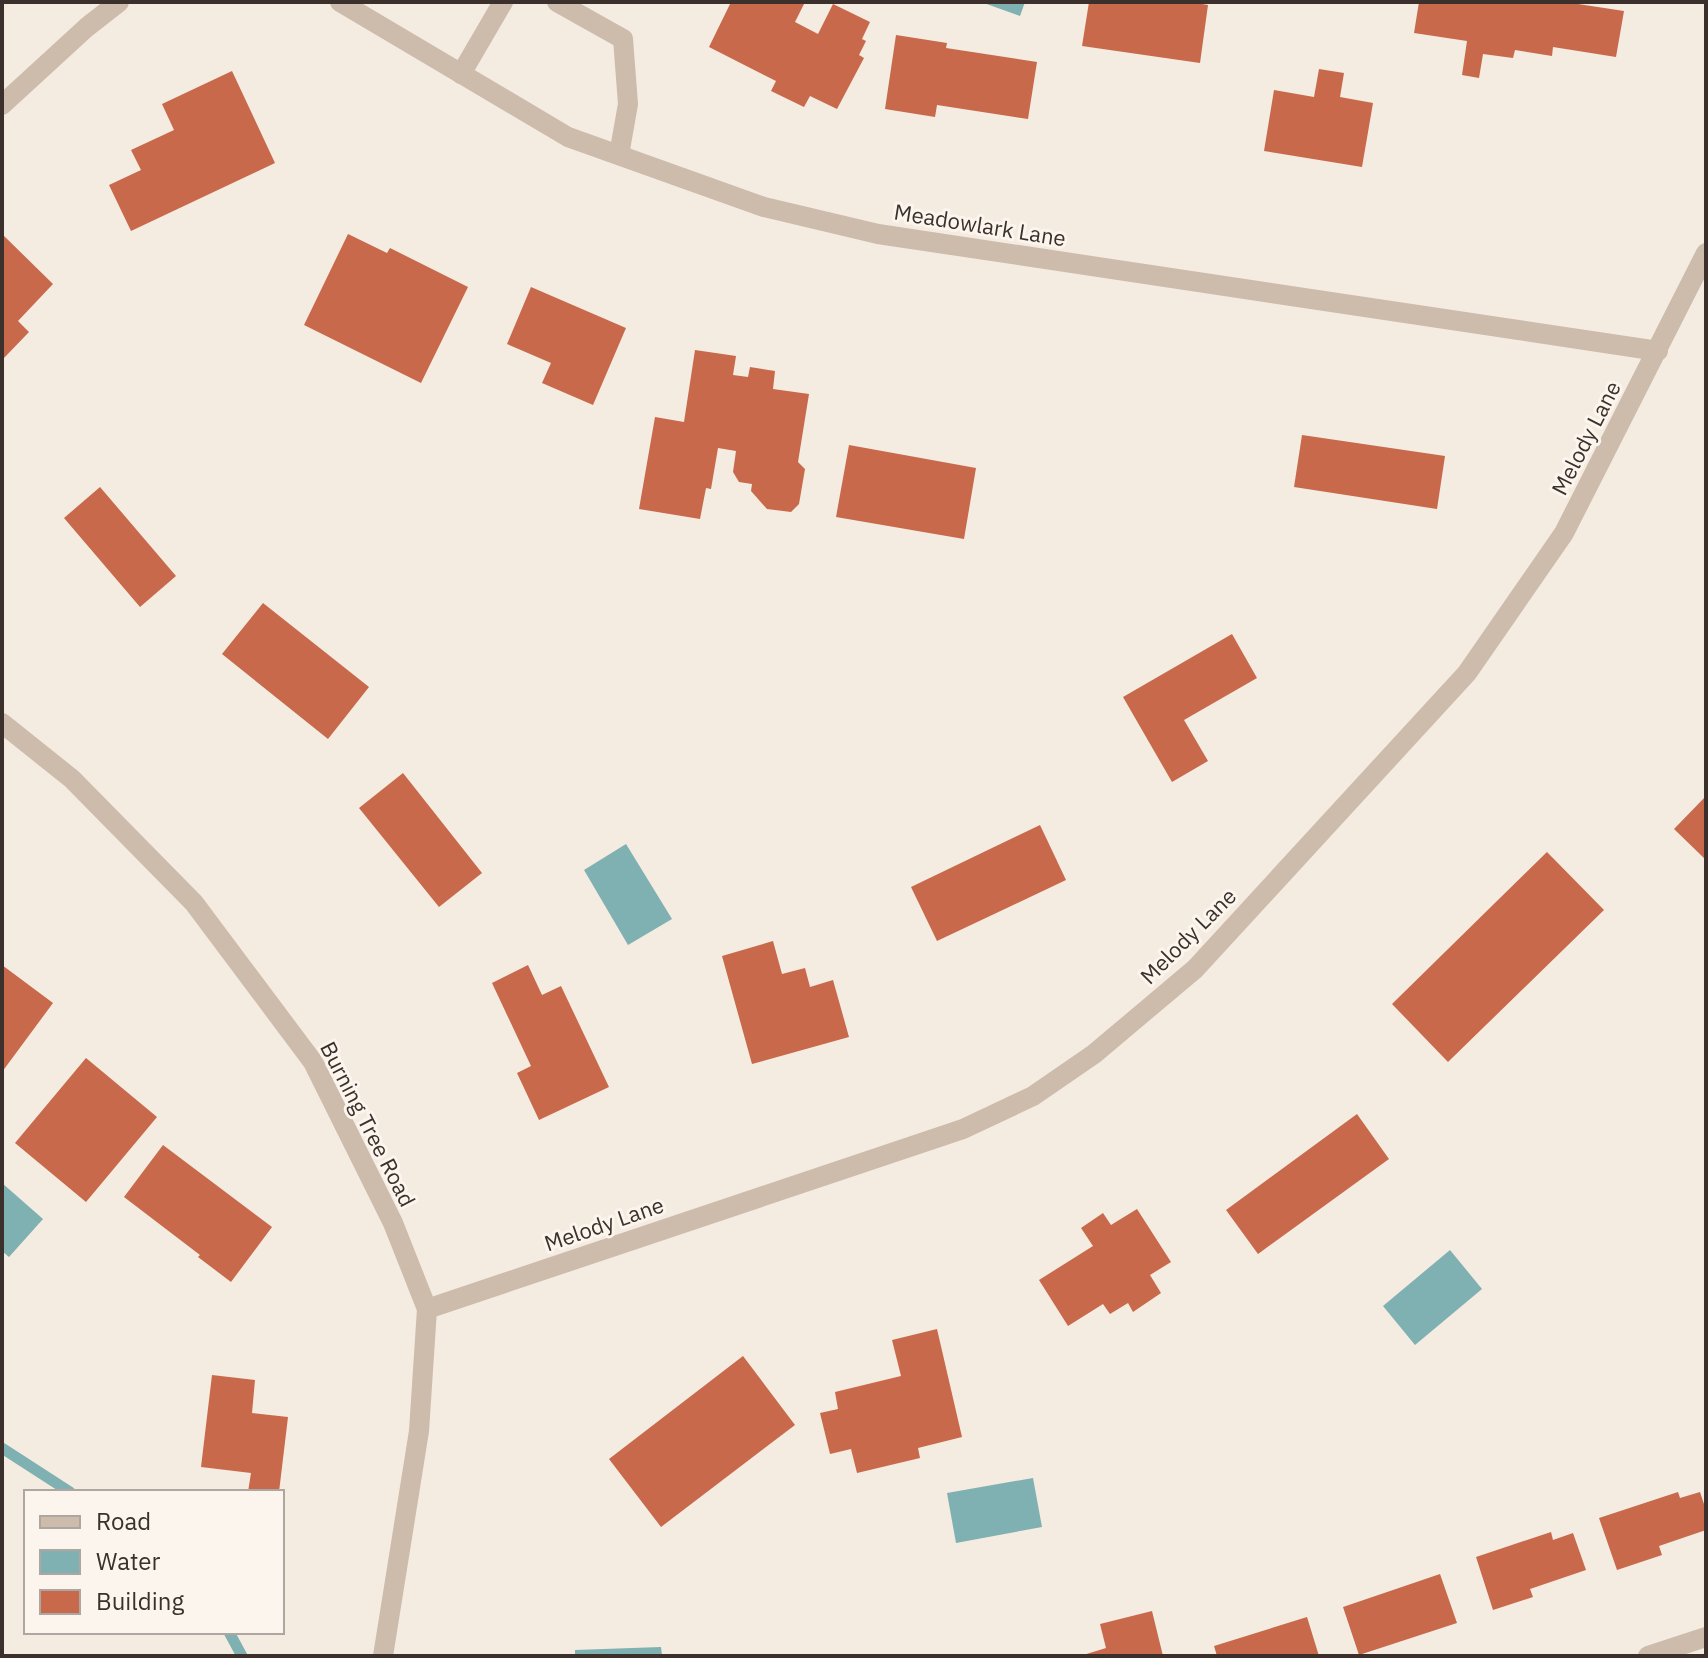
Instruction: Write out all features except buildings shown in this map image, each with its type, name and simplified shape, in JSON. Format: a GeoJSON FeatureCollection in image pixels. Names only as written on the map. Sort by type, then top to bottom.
{"type":"FeatureCollection","features":[{"type":"Feature","properties":{"kind":"street"},"geometry":{"type":"LineString","coordinates":[[2,105],[119,2]]}},
{"type":"Feature","properties":{"kind":"street","name":"Meadowlark Lane"},"geometry":{"type":"LineString","coordinates":[[340,2],[568,137],[764,207],[878,234],[1658,351]]}},
{"type":"Feature","properties":{"kind":"street"},"geometry":{"type":"LineString","coordinates":[[461,74],[503,2]]}},
{"type":"Feature","properties":{"kind":"street"},"geometry":{"type":"LineString","coordinates":[[557,2],[623,39],[628,104],[619,155]]}},
{"type":"Feature","properties":{"kind":"street","name":"Melody Lane"},"geometry":{"type":"LineString","coordinates":[[427,1309],[963,1129],[1033,1096],[1094,1054],[1195,969],[1467,673],[1564,533],[1706,253]]}},
{"type":"Feature","properties":{"kind":"street","name":"Burning Tree Road"},"geometry":{"type":"LineString","coordinates":[[2,723],[72,779],[194,903],[313,1062],[393,1223],[427,1309],[419,1431],[383,1656]]}},
{"type":"Feature","properties":{"kind":"street"},"geometry":{"type":"LineString","coordinates":[[1648,1656],[1706,1637]]}},
{"type":"Feature","properties":{"kind":"water"},"geometry":{"type":"Polygon","coordinates":[[[981,2],[1025,2],[1020,16],[981,2]]]}},
{"type":"Feature","properties":{"kind":"water"},"geometry":{"type":"Polygon","coordinates":[[[626,844],[672,919],[628,945],[584,870],[626,844]]]}},
{"type":"Feature","properties":{"kind":"water"},"geometry":{"type":"Polygon","coordinates":[[[2,1183],[43,1219],[9,1257],[2,1251],[2,1183]]]}},
{"type":"Feature","properties":{"kind":"water"},"geometry":{"type":"Polygon","coordinates":[[[1450,1250],[1482,1289],[1415,1345],[1383,1306],[1450,1250]]]}},
{"type":"Feature","properties":{"kind":"water"},"geometry":{"type":"Polygon","coordinates":[[[1033,1478],[1042,1527],[956,1543],[947,1493],[1033,1478]]]}},
{"type":"Feature","properties":{"kind":"water"},"geometry":{"type":"Polygon","coordinates":[[[661,1647],[662,1656],[575,1656],[575,1650],[661,1647]]]}},
{"type":"Feature","properties":{"kind":"waterway"},"geometry":{"type":"LineString","coordinates":[[2,1448],[67,1490]]}},
{"type":"Feature","properties":{"kind":"waterway"},"geometry":{"type":"LineString","coordinates":[[230,1634],[242,1656]]}}]}
